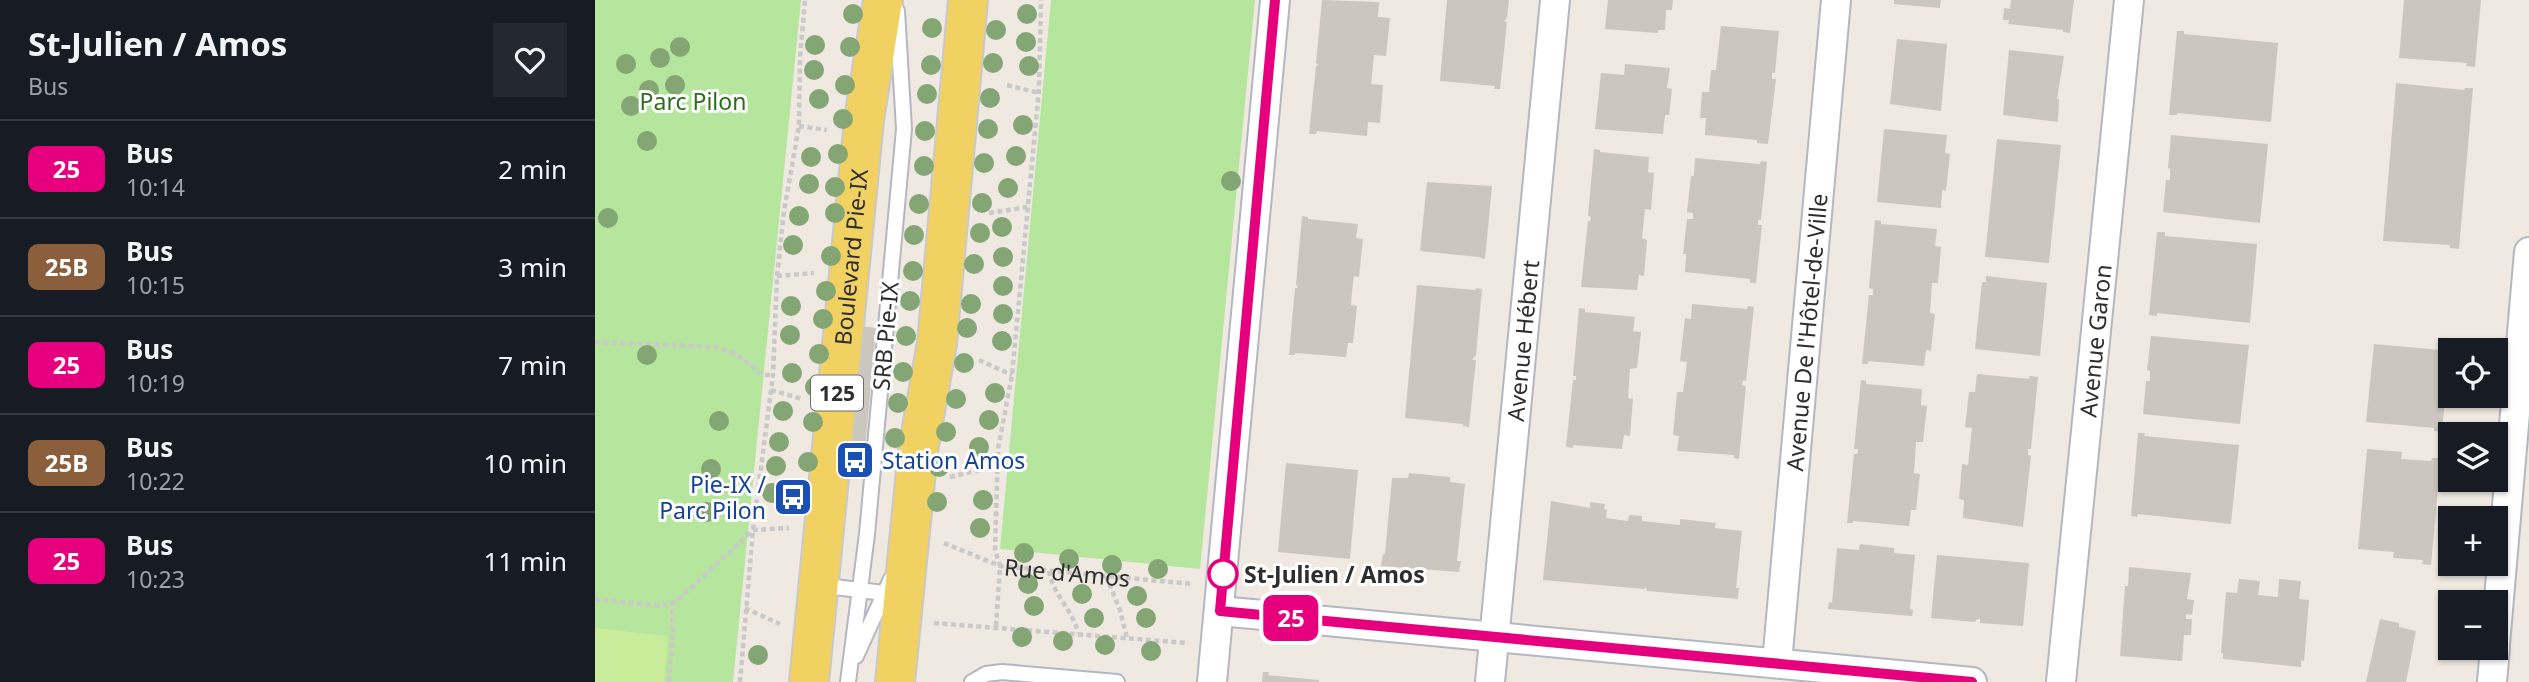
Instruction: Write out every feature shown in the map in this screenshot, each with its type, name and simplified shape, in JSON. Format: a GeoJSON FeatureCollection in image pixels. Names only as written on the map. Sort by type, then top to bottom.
{"type":"FeatureCollection","features":[{"type":"Feature","properties":{"kind":"main road","name":"Boulevard Pie-IX"},"geometry":{"type":"LineString","coordinates":[[809,682],[864,120],[883,0]]}},
{"type":"Feature","properties":{"kind":"main road"},"geometry":{"type":"LineString","coordinates":[[895,682],[894,594],[925,540],[918,451],[937,343],[968,0]]}},
{"type":"Feature","properties":{"kind":"street"},"geometry":{"type":"LineString","coordinates":[[1212,682],[1275,0]]}},
{"type":"Feature","properties":{"kind":"street","name":"Avenue Hébert"},"geometry":{"type":"LineString","coordinates":[[1490,682],[1555,0]]}},
{"type":"Feature","properties":{"kind":"street","name":"Avenue De l'Hôtel-de-Ville"},"geometry":{"type":"LineString","coordinates":[[1777,663],[1836,0]]}},
{"type":"Feature","properties":{"kind":"street","name":"Avenue Garon"},"geometry":{"type":"LineString","coordinates":[[2061,682],[2129,0]]}},
{"type":"Feature","properties":{"kind":"street"},"geometry":{"type":"LineString","coordinates":[[2500,590],[2529,252]]}},
{"type":"Feature","properties":{"kind":"street"},"geometry":{"type":"LineString","coordinates":[[1220,611],[1972,682]]}},
{"type":"Feature","properties":{"kind":"street"},"geometry":{"type":"LineString","coordinates":[[2492,682],[2494,660]]}},
{"type":"Feature","properties":{"kind":"lane","name":"SRB Pie-IX"},"geometry":{"type":"LineString","coordinates":[[849,676],[860,590],[904,129],[897,0]]}},
{"type":"Feature","properties":{"kind":"lane"},"geometry":{"type":"LineString","coordinates":[[818,585],[894,594]]}},
{"type":"Feature","properties":{"kind":"lane","name":"SRB Pie-IX"},"geometry":{"type":"LineString","coordinates":[[849,676],[894,594]]}},
{"type":"Feature","properties":{"kind":"lane"},"geometry":{"type":"LineString","coordinates":[[972,682],[986,674],[1002,672],[1117,682]]}},
{"type":"Feature","properties":{"kind":"path"},"geometry":{"type":"LineString","coordinates":[[740,682],[753,530],[773,375],[777,276],[784,211],[799,126],[800,57],[806,0]]}},
{"type":"Feature","properties":{"kind":"path"},"geometry":{"type":"LineString","coordinates":[[996,626],[1000,566],[995,550],[997,466],[1011,375],[1039,93],[1041,0]]}},
{"type":"Feature","properties":{"kind":"path"},"geometry":{"type":"LineString","coordinates":[[1007,85],[1039,93]]}},
{"type":"Feature","properties":{"kind":"path"},"geometry":{"type":"LineString","coordinates":[[799,126],[832,131]]}},
{"type":"Feature","properties":{"kind":"path"},"geometry":{"type":"LineString","coordinates":[[989,213],[1028,207]]}},
{"type":"Feature","properties":{"kind":"path"},"geometry":{"type":"LineString","coordinates":[[777,276],[815,272]]}},
{"type":"Feature","properties":{"kind":"path"},"geometry":{"type":"LineString","coordinates":[[595,342],[717,347],[736,354],[764,374],[773,375]]}},
{"type":"Feature","properties":{"kind":"path"},"geometry":{"type":"LineString","coordinates":[[979,360],[1011,375]]}},
{"type":"Feature","properties":{"kind":"path"},"geometry":{"type":"LineString","coordinates":[[771,390],[803,399]]}},
{"type":"Feature","properties":{"kind":"path"},"geometry":{"type":"LineString","coordinates":[[948,478],[997,466]]}},
{"type":"Feature","properties":{"kind":"path"},"geometry":{"type":"LineString","coordinates":[[595,599],[660,606],[672,603],[686,594],[753,530],[791,528]]}},
{"type":"Feature","properties":{"kind":"path","name":"Rue d'Amos"},"geometry":{"type":"LineString","coordinates":[[925,540],[1000,566],[1196,585]]}},
{"type":"Feature","properties":{"kind":"path"},"geometry":{"type":"LineString","coordinates":[[1049,571],[1053,587],[1075,622],[1078,634]]}},
{"type":"Feature","properties":{"kind":"path"},"geometry":{"type":"LineString","coordinates":[[1106,576],[1127,638]]}},
{"type":"Feature","properties":{"kind":"path"},"geometry":{"type":"LineString","coordinates":[[669,682],[673,633],[672,603]]}},
{"type":"Feature","properties":{"kind":"path"},"geometry":{"type":"LineString","coordinates":[[745,608],[781,624]]}},
{"type":"Feature","properties":{"kind":"path"},"geometry":{"type":"LineString","coordinates":[[933,623],[1191,643]]}},
{"type":"Feature","properties":{"kind":"green space","name":"Parc Pilon"},"geometry":{"type":"Polygon","coordinates":[[[595,0],[801,0],[733,682],[595,682],[595,0]]]}},
{"type":"Feature","properties":{"kind":"green space"},"geometry":{"type":"Polygon","coordinates":[[[1051,0],[1255,0],[1200,569],[1000,549],[1051,0]]]}},
{"type":"Feature","properties":{"kind":"green space"},"geometry":{"type":"Polygon","coordinates":[[[595,628],[668,636],[664,682],[595,682],[595,628]]]}},
{"type":"Feature","properties":{"kind":"building"},"geometry":{"type":"Polygon","coordinates":[[[1322,0],[1379,2],[1378,17],[1390,18],[1386,56],[1374,55],[1371,84],[1383,85],[1380,123],[1368,122],[1367,136],[1317,131],[1316,134],[1309,134],[1316,66],[1319,65],[1316,63],[1322,0]]]}},
{"type":"Feature","properties":{"kind":"building"},"geometry":{"type":"Polygon","coordinates":[[[1447,0],[1509,0],[1507,18],[1504,21],[1507,22],[1500,89],[1494,89],[1495,86],[1440,81],[1447,0]]]}},
{"type":"Feature","properties":{"kind":"building"},"geometry":{"type":"Polygon","coordinates":[[[1608,0],[1673,0],[1672,10],[1666,10],[1665,30],[1658,30],[1658,33],[1605,29],[1608,0]]]}},
{"type":"Feature","properties":{"kind":"building"},"geometry":{"type":"Polygon","coordinates":[[[1894,0],[1941,0],[1940,8],[1894,4],[1894,0]]]}},
{"type":"Feature","properties":{"kind":"building"},"geometry":{"type":"Polygon","coordinates":[[[2011,0],[2074,0],[2070,33],[2008,24],[2009,20],[2003,20],[2004,8],[2010,9],[2011,0]]]}},
{"type":"Feature","properties":{"kind":"building"},"geometry":{"type":"Polygon","coordinates":[[[2404,0],[2481,0],[2475,67],[2466,66],[2467,63],[2399,58],[2404,0]]]}},
{"type":"Feature","properties":{"kind":"building"},"geometry":{"type":"Polygon","coordinates":[[[1721,26],[1779,31],[1775,73],[1772,73],[1772,79],[1776,79],[1768,144],[1757,143],[1757,140],[1705,135],[1706,118],[1700,118],[1702,92],[1709,92],[1711,70],[1716,70],[1721,26]]]}},
{"type":"Feature","properties":{"kind":"building"},"geometry":{"type":"Polygon","coordinates":[[[2177,31],[2184,31],[2184,34],[2278,43],[2271,122],[2177,113],[2169,115],[2177,31]]]}},
{"type":"Feature","properties":{"kind":"building"},"geometry":{"type":"Polygon","coordinates":[[[1897,39],[1947,44],[1941,111],[1890,104],[1897,39]]]}},
{"type":"Feature","properties":{"kind":"building"},"geometry":{"type":"Polygon","coordinates":[[[2009,50],[2064,56],[2057,99],[2058,122],[2003,115],[2009,50]]]}},
{"type":"Feature","properties":{"kind":"building"},"geometry":{"type":"Polygon","coordinates":[[[1625,64],[1670,68],[1667,88],[1672,89],[1669,115],[1665,115],[1663,134],[1595,129],[1601,73],[1624,75],[1625,64]]]}},
{"type":"Feature","properties":{"kind":"building"},"geometry":{"type":"Polygon","coordinates":[[[2396,83],[2464,90],[2473,88],[2459,249],[2450,248],[2450,245],[2383,241],[2396,83]]]}},
{"type":"Feature","properties":{"kind":"building"},"geometry":{"type":"Polygon","coordinates":[[[1884,129],[1947,135],[1945,153],[1950,154],[1946,191],[1942,190],[1941,208],[1877,202],[1884,129]]]}},
{"type":"Feature","properties":{"kind":"building"},"geometry":{"type":"Polygon","coordinates":[[[2171,135],[2268,144],[2260,223],[2163,212],[2166,180],[2170,180],[2168,168],[2171,135]]]}},
{"type":"Feature","properties":{"kind":"building"},"geometry":{"type":"Polygon","coordinates":[[[1997,139],[2061,145],[2049,263],[1985,257],[1997,139]]]}},
{"type":"Feature","properties":{"kind":"building"},"geometry":{"type":"Polygon","coordinates":[[[1594,149],[1600,152],[1649,157],[1648,172],[1654,173],[1651,210],[1645,209],[1642,238],[1647,240],[1644,276],[1639,275],[1637,290],[1581,287],[1588,221],[1591,217],[1588,216],[1594,149]]]}},
{"type":"Feature","properties":{"kind":"building"},"geometry":{"type":"Polygon","coordinates":[[[1695,158],[1760,164],[1761,161],[1767,162],[1761,220],[1758,220],[1758,225],[1762,225],[1756,283],[1750,283],[1750,279],[1685,272],[1686,254],[1683,254],[1687,219],[1693,219],[1693,213],[1687,212],[1695,158]]]}},
{"type":"Feature","properties":{"kind":"building"},"geometry":{"type":"Polygon","coordinates":[[[1427,182],[1492,186],[1485,259],[1420,251],[1427,182]]]}},
{"type":"Feature","properties":{"kind":"building"},"geometry":{"type":"Polygon","coordinates":[[[1302,216],[1308,219],[1358,224],[1356,238],[1363,239],[1359,277],[1354,276],[1352,291],[1351,305],[1357,306],[1353,343],[1348,343],[1346,357],[1295,353],[1289,355],[1295,288],[1298,288],[1296,284],[1302,216]]]}},
{"type":"Feature","properties":{"kind":"building"},"geometry":{"type":"Polygon","coordinates":[[[1875,220],[1881,221],[1881,224],[1937,229],[1935,246],[1941,247],[1938,283],[1932,283],[1930,313],[1935,314],[1931,351],[1926,350],[1924,366],[1868,361],[1868,364],[1862,364],[1869,295],[1873,295],[1873,289],[1869,288],[1875,220]]]}},
{"type":"Feature","properties":{"kind":"building"},"geometry":{"type":"Polygon","coordinates":[[[2157,232],[2165,232],[2165,236],[2257,244],[2250,323],[2157,313],[2157,316],[2149,315],[2157,232]]]}},
{"type":"Feature","properties":{"kind":"building"},"geometry":{"type":"Polygon","coordinates":[[[1986,276],[2047,283],[2040,356],[1975,349],[1982,282],[1986,282],[1986,276]]]}},
{"type":"Feature","properties":{"kind":"building"},"geometry":{"type":"Polygon","coordinates":[[[1417,285],[1482,289],[1476,355],[1472,360],[1476,360],[1469,427],[1463,424],[1405,418],[1417,285]]]}},
{"type":"Feature","properties":{"kind":"building"},"geometry":{"type":"Polygon","coordinates":[[[1692,304],[1747,309],[1748,306],[1754,307],[1746,381],[1743,380],[1742,385],[1746,386],[1739,459],[1734,458],[1734,455],[1677,451],[1679,436],[1673,435],[1677,392],[1683,392],[1687,362],[1680,361],[1685,318],[1691,319],[1692,304]]]}},
{"type":"Feature","properties":{"kind":"building"},"geometry":{"type":"Polygon","coordinates":[[[1579,308],[1585,309],[1585,312],[1635,317],[1633,331],[1641,332],[1637,368],[1630,369],[1628,398],[1633,399],[1630,436],[1624,435],[1622,449],[1573,445],[1573,448],[1566,447],[1573,380],[1576,380],[1576,376],[1573,376],[1579,308]]]}},
{"type":"Feature","properties":{"kind":"building"},"geometry":{"type":"Polygon","coordinates":[[[862,326],[876,328],[863,472],[847,471],[862,326]]]}},
{"type":"Feature","properties":{"kind":"building"},"geometry":{"type":"Polygon","coordinates":[[[2151,336],[2249,345],[2240,424],[2143,414],[2146,381],[2150,381],[2150,371],[2147,370],[2151,336]]]}},
{"type":"Feature","properties":{"kind":"building"},"geometry":{"type":"Polygon","coordinates":[[[2374,344],[2438,350],[2438,408],[2444,408],[2443,422],[2438,422],[2438,432],[2434,431],[2434,428],[2366,422],[2374,344]]]}},
{"type":"Feature","properties":{"kind":"building"},"geometry":{"type":"Polygon","coordinates":[[[1977,374],[2029,379],[2029,376],[2038,377],[2031,449],[2028,449],[2028,455],[2031,456],[2023,527],[1963,518],[1964,500],[1959,499],[1962,464],[1968,465],[1972,428],[1965,427],[1969,392],[1975,392],[1977,374]]]}},
{"type":"Feature","properties":{"kind":"building"},"geometry":{"type":"Polygon","coordinates":[[[1861,380],[1866,381],[1866,384],[1922,389],[1921,405],[1927,406],[1923,442],[1916,442],[1914,473],[1920,474],[1916,510],[1911,510],[1909,526],[1853,521],[1847,523],[1854,454],[1858,452],[1858,449],[1854,449],[1861,380]]]}},
{"type":"Feature","properties":{"kind":"building"},"geometry":{"type":"Polygon","coordinates":[[[2138,433],[2145,433],[2144,436],[2239,445],[2231,524],[2138,514],[2137,517],[2131,516],[2138,433]]]}},
{"type":"Feature","properties":{"kind":"building"},"geometry":{"type":"Polygon","coordinates":[[[2367,449],[2402,452],[2401,459],[2431,461],[2432,458],[2438,458],[2431,565],[2422,564],[2423,560],[2393,558],[2394,552],[2358,549],[2367,449]]]}},
{"type":"Feature","properties":{"kind":"building"},"geometry":{"type":"Polygon","coordinates":[[[1286,463],[1358,470],[1350,559],[1278,552],[1286,463]]]}},
{"type":"Feature","properties":{"kind":"building"},"geometry":{"type":"Polygon","coordinates":[[[1409,473],[1450,477],[1450,482],[1465,484],[1457,561],[1461,561],[1459,572],[1381,566],[1385,554],[1392,478],[1408,478],[1409,473]]]}},
{"type":"Feature","properties":{"kind":"building"},"geometry":{"type":"Polygon","coordinates":[[[1551,501],[1590,508],[1590,502],[1605,504],[1606,518],[1628,521],[1629,515],[1642,516],[1642,521],[1680,525],[1680,519],[1716,523],[1715,528],[1742,531],[1736,588],[1739,588],[1738,599],[1647,591],[1646,587],[1644,589],[1543,580],[1551,501]]]}},
{"type":"Feature","properties":{"kind":"building"},"geometry":{"type":"Polygon","coordinates":[[[1860,544],[1894,548],[1894,553],[1915,555],[1910,609],[1913,610],[1912,616],[1828,609],[1829,602],[1832,603],[1837,548],[1859,550],[1860,544]]]}},
{"type":"Feature","properties":{"kind":"building"},"geometry":{"type":"Polygon","coordinates":[[[1937,555],[2029,563],[2023,626],[1980,623],[1980,619],[1975,622],[1931,618],[1937,555]]]}},
{"type":"Feature","properties":{"kind":"building"},"geometry":{"type":"Polygon","coordinates":[[[2129,567],[2191,573],[2187,599],[2194,600],[2192,615],[2186,614],[2186,619],[2192,619],[2191,635],[2184,635],[2182,661],[2120,656],[2129,567]]]}},
{"type":"Feature","properties":{"kind":"building"},"geometry":{"type":"Polygon","coordinates":[[[2239,579],[2260,581],[2258,595],[2278,597],[2279,579],[2301,581],[2299,599],[2309,600],[2304,661],[2301,660],[2301,667],[2223,659],[2221,653],[2226,592],[2237,593],[2239,579]]]}},
{"type":"Feature","properties":{"kind":"building"},"geometry":{"type":"Polygon","coordinates":[[[2380,619],[2399,623],[2399,627],[2416,631],[2406,682],[2366,682],[2380,619]]]}},
{"type":"Feature","properties":{"kind":"building"},"geometry":{"type":"Polygon","coordinates":[[[1263,672],[1269,672],[1268,675],[1319,682],[1262,682],[1263,672]]]}},
{"type":"Feature","properties":{"kind":"bus line","name":"25"},"geometry":{"type":"LineString","coordinates":[[1275,0],[1220,611],[1972,682]]}},
{"type":"Feature","properties":{"kind":"place","name":"Station Amos"},"geometry":{"type":"Point","coordinates":[855,460]}},
{"type":"Feature","properties":{"kind":"place","name":"Pie-IX / Parc Pilon"},"geometry":{"type":"Point","coordinates":[793,497]}},
{"type":"Feature","properties":{"kind":"place","name":"St-Julien / Amos"},"geometry":{"type":"Point","coordinates":[1223,574]}}]}
